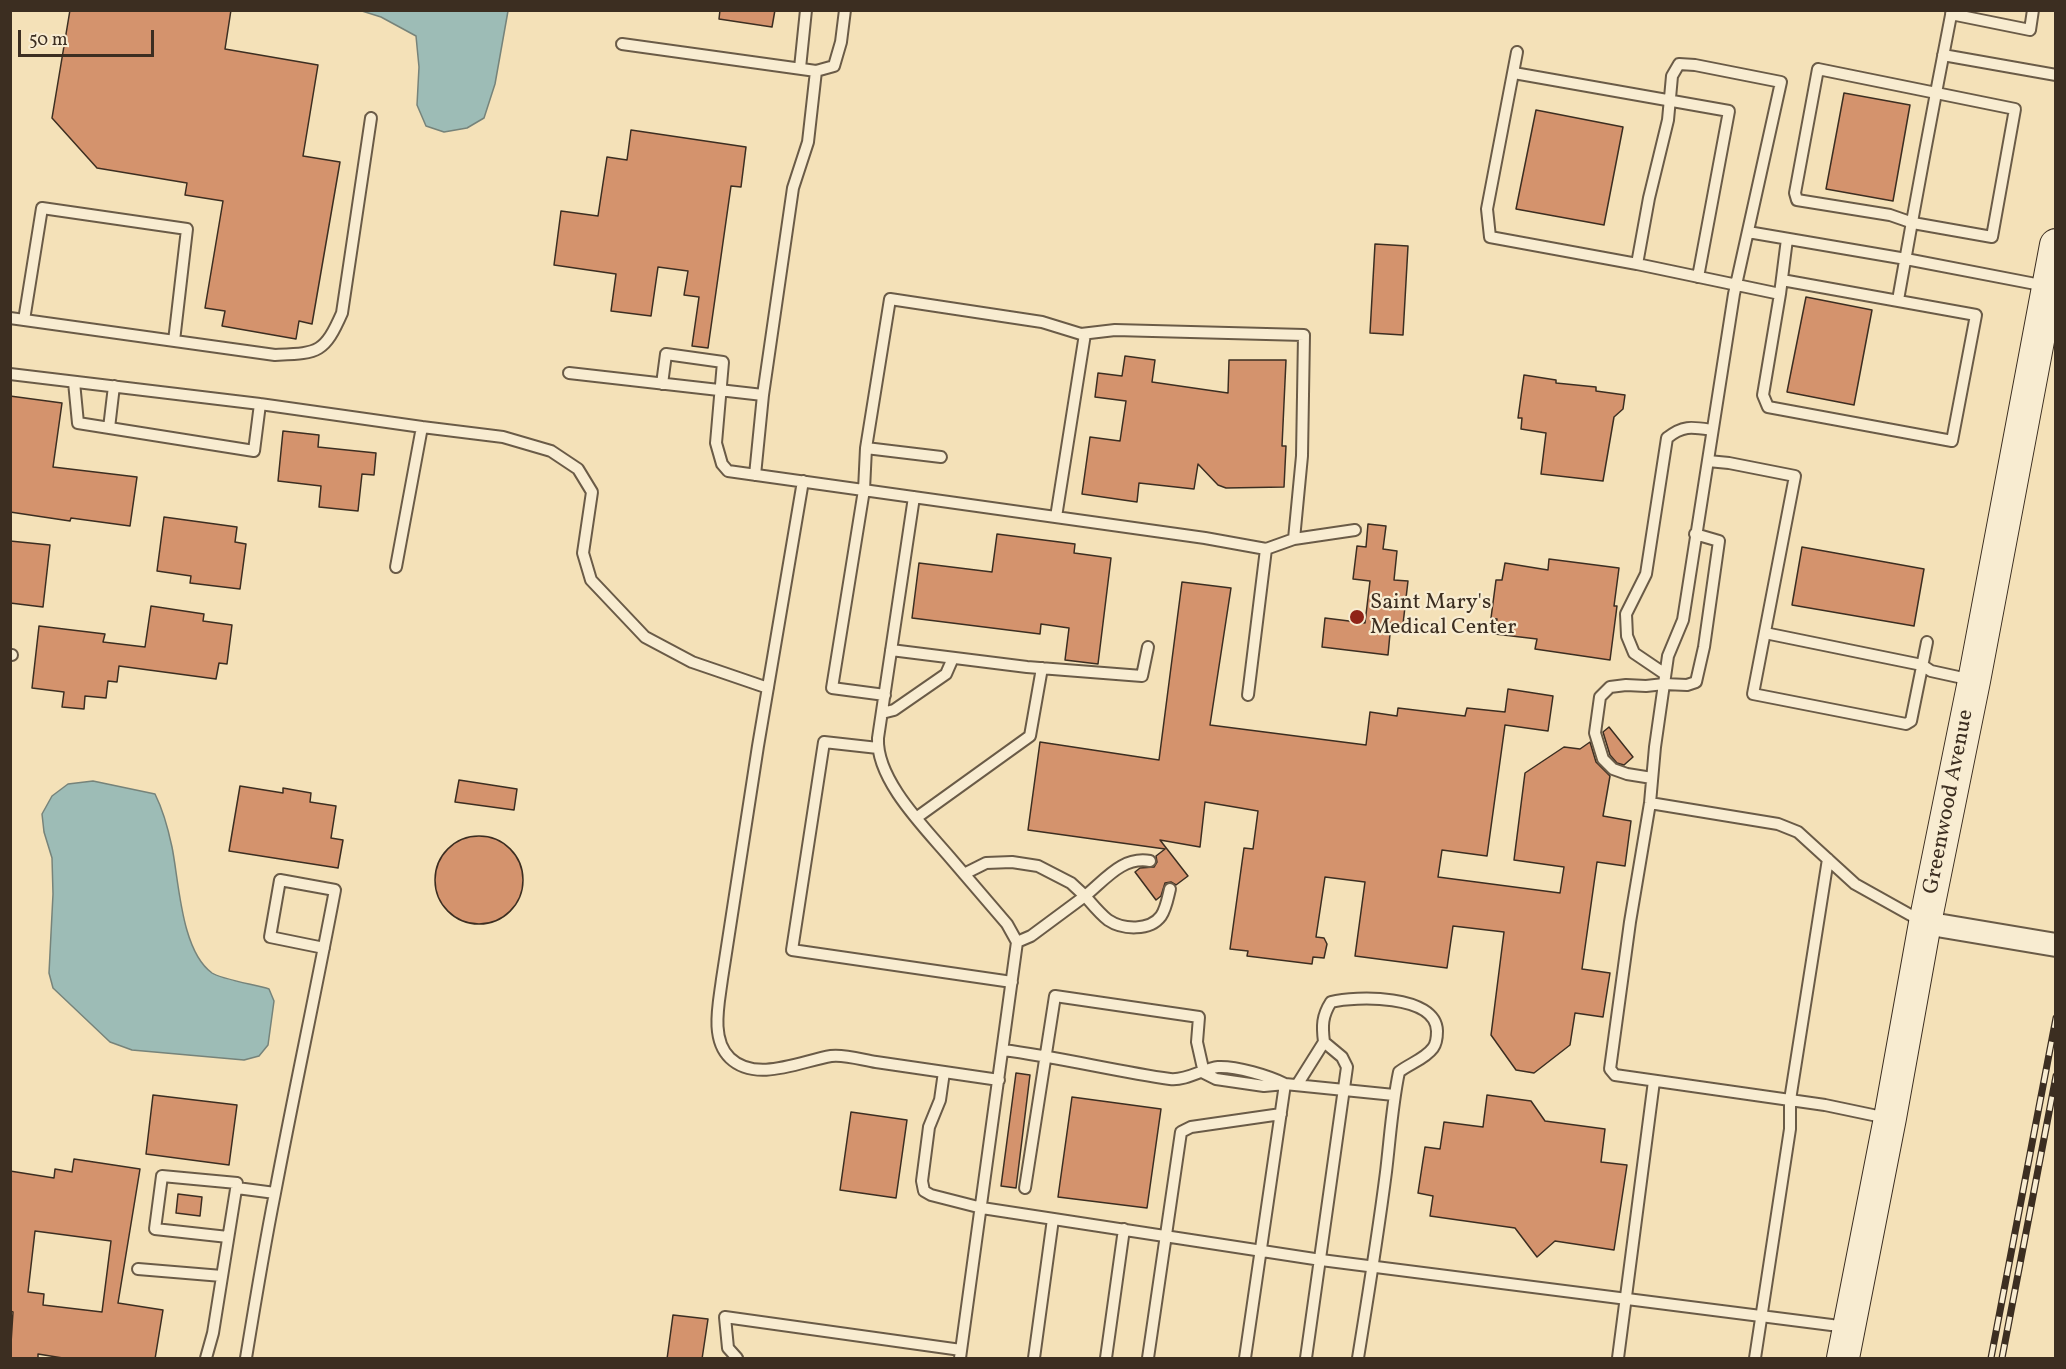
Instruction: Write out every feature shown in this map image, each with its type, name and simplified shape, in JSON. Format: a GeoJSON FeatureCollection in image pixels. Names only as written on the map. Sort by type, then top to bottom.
{"type":"FeatureCollection","features":[{"type":"Feature","properties":{"kind":"main road","name":"Greenwood Avenue"},"geometry":{"type":"LineString","coordinates":[[1843,1359],[1925,923],[1974,681],[2055,245]]}},
{"type":"Feature","properties":{"kind":"street"},"geometry":{"type":"LineString","coordinates":[[1925,923],[2055,945]]}},
{"type":"Feature","properties":{"kind":"lane"},"geometry":{"type":"LineString","coordinates":[[800,68],[806,10]]}},
{"type":"Feature","properties":{"kind":"lane"},"geometry":{"type":"LineString","coordinates":[[622,44],[816,71],[834,66],[841,42],[844,10]]}},
{"type":"Feature","properties":{"kind":"lane"},"geometry":{"type":"LineString","coordinates":[[1898,300],[1952,12],[2030,30],[2033,10]]}},
{"type":"Feature","properties":{"kind":"lane"},"geometry":{"type":"LineString","coordinates":[[1517,52],[1487,209],[1490,237],[1637,264],[1780,294]]}},
{"type":"Feature","properties":{"kind":"lane"},"geometry":{"type":"LineString","coordinates":[[1943,55],[2055,75]]}},
{"type":"Feature","properties":{"kind":"lane"},"geometry":{"type":"LineString","coordinates":[[1637,264],[1649,198],[1668,120],[1672,76],[1679,64],[1781,82],[1736,284],[1683,620],[1668,656],[1650,803],[1630,922],[1610,1069],[1615,1075],[1790,1100],[1890,1118]]}},
{"type":"Feature","properties":{"kind":"lane"},"geometry":{"type":"LineString","coordinates":[[1818,69],[2015,109],[1992,237],[1914,223],[1890,215],[1797,200],[1795,193],[1818,69]]}},
{"type":"Feature","properties":{"kind":"lane"},"geometry":{"type":"LineString","coordinates":[[755,475],[763,396],[793,188],[808,142],[816,71]]}},
{"type":"Feature","properties":{"kind":"lane"},"geometry":{"type":"LineString","coordinates":[[1514,73],[1729,111],[1698,277]]}},
{"type":"Feature","properties":{"kind":"lane"},"geometry":{"type":"LineString","coordinates":[[10,318],[275,356],[312,353],[331,338],[342,313],[371,118]]}},
{"type":"Feature","properties":{"kind":"lane"},"geometry":{"type":"LineString","coordinates":[[24,320],[42,208],[188,229],[174,341]]}},
{"type":"Feature","properties":{"kind":"lane"},"geometry":{"type":"LineString","coordinates":[[1748,232],[1906,259],[2048,287]]}},
{"type":"Feature","properties":{"kind":"lane"},"geometry":{"type":"LineString","coordinates":[[1782,280],[1976,315],[1952,441],[1768,407],[1762,395],[1787,239]]}},
{"type":"Feature","properties":{"kind":"lane"},"geometry":{"type":"LineString","coordinates":[[885,695],[832,688],[864,490],[866,448],[890,299],[1042,322],[1061,330],[1085,334],[1115,330],[1304,335],[1302,456],[1294,539]]}},
{"type":"Feature","properties":{"kind":"lane"},"geometry":{"type":"LineString","coordinates":[[1056,517],[1085,334]]}},
{"type":"Feature","properties":{"kind":"lane"},"geometry":{"type":"LineString","coordinates":[[662,384],[666,354],[723,362],[716,443],[722,464],[728,471],[1205,538],[1266,549],[1294,539],[1354,530]]}},
{"type":"Feature","properties":{"kind":"lane"},"geometry":{"type":"LineString","coordinates":[[569,373],[763,396]]}},
{"type":"Feature","properties":{"kind":"lane"},"geometry":{"type":"LineString","coordinates":[[10,374],[261,404],[502,437],[551,451],[578,469],[592,492],[584,553],[591,580],[645,638],[693,663],[768,688]]}},
{"type":"Feature","properties":{"kind":"lane"},"geometry":{"type":"LineString","coordinates":[[74,382],[78,423],[254,451],[261,404]]}},
{"type":"Feature","properties":{"kind":"lane"},"geometry":{"type":"LineString","coordinates":[[109,428],[114,386]]}},
{"type":"Feature","properties":{"kind":"lane"},"geometry":{"type":"LineString","coordinates":[[396,567],[422,427]]}},
{"type":"Feature","properties":{"kind":"lane"},"geometry":{"type":"LineString","coordinates":[[1695,534],[1719,541],[1704,647],[1696,682],[1687,685],[1665,679],[1634,653],[1627,636],[1626,615],[1646,574],[1667,438],[1678,429],[1690,427],[1712,430]]}},
{"type":"Feature","properties":{"kind":"lane"},"geometry":{"type":"LineString","coordinates":[[866,448],[941,457]]}},
{"type":"Feature","properties":{"kind":"lane"},"geometry":{"type":"LineString","coordinates":[[1708,461],[1795,476],[1753,694],[1906,724],[1911,721],[1927,642]]}},
{"type":"Feature","properties":{"kind":"lane"},"geometry":{"type":"LineString","coordinates":[[803,481],[718,1008],[718,1036],[722,1049],[731,1059],[748,1067],[766,1070],[788,1067],[833,1055],[999,1080]]}},
{"type":"Feature","properties":{"kind":"lane"},"geometry":{"type":"LineString","coordinates":[[736,1359],[728,1348],[725,1317],[960,1354],[1017,942],[1010,928],[916,818],[890,779],[878,748],[914,497]]}},
{"type":"Feature","properties":{"kind":"lane"},"geometry":{"type":"LineString","coordinates":[[1248,695],[1266,549]]}},
{"type":"Feature","properties":{"kind":"lane"},"geometry":{"type":"LineString","coordinates":[[1765,633],[1923,665],[1932,670],[1974,681]]}},
{"type":"Feature","properties":{"kind":"lane"},"geometry":{"type":"LineString","coordinates":[[891,650],[1042,668],[1142,676],[1148,647]]}},
{"type":"Feature","properties":{"kind":"lane"},"geometry":{"type":"LineString","coordinates":[[882,713],[894,710],[945,674],[953,658]]}},
{"type":"Feature","properties":{"kind":"lane"},"geometry":{"type":"LineString","coordinates":[[916,818],[1030,736],[1042,668]]}},
{"type":"Feature","properties":{"kind":"lane"},"geometry":{"type":"LineString","coordinates":[[1652,778],[1613,769],[1603,759],[1595,733],[1600,697],[1610,687],[1626,684],[1646,686],[1665,679]]}},
{"type":"Feature","properties":{"kind":"lane"},"geometry":{"type":"LineString","coordinates":[[878,748],[824,742],[792,950],[1012,982]]}},
{"type":"Feature","properties":{"kind":"lane"},"geometry":{"type":"LineString","coordinates":[[1650,803],[1778,824],[1798,832],[1855,884],[1925,923]]}},
{"type":"Feature","properties":{"kind":"lane"},"geometry":{"type":"LineString","coordinates":[[1017,942],[1031,936],[1085,896],[1120,866],[1139,859],[1150,861]]}},
{"type":"Feature","properties":{"kind":"lane"},"geometry":{"type":"LineString","coordinates":[[1755,1359],[1790,1129],[1790,1100],[1828,859]]}},
{"type":"Feature","properties":{"kind":"lane"},"geometry":{"type":"LineString","coordinates":[[964,874],[986,862],[1011,862],[1038,866],[1071,883],[1108,920],[1125,927],[1140,928],[1152,924],[1162,916],[1170,889]]}},
{"type":"Feature","properties":{"kind":"lane"},"geometry":{"type":"LineString","coordinates":[[246,1359],[275,1193],[324,948],[335,890],[280,880],[270,937],[324,948]]}},
{"type":"Feature","properties":{"kind":"lane"},"geometry":{"type":"LineString","coordinates":[[1025,1188],[1054,996],[1199,1017],[1197,1042],[1204,1072]]}},
{"type":"Feature","properties":{"kind":"lane"},"geometry":{"type":"LineString","coordinates":[[1297,1085],[1323,1042],[1322,1022],[1331,1002],[1346,998],[1371,997],[1397,1001],[1421,1009],[1432,1018],[1437,1028],[1437,1039],[1433,1048],[1399,1072],[1358,1359]]}},
{"type":"Feature","properties":{"kind":"lane"},"geometry":{"type":"LineString","coordinates":[[1306,1359],[1347,1067],[1342,1057],[1323,1042]]}},
{"type":"Feature","properties":{"kind":"lane"},"geometry":{"type":"LineString","coordinates":[[1003,1050],[1173,1080],[1204,1072],[1216,1079],[1264,1086],[1285,1084],[1394,1095]]}},
{"type":"Feature","properties":{"kind":"lane"},"geometry":{"type":"LineString","coordinates":[[944,1072],[940,1100],[929,1127],[922,1181],[924,1191],[931,1195],[982,1208],[1321,1260],[1849,1327]]}},
{"type":"Feature","properties":{"kind":"lane"},"geometry":{"type":"LineString","coordinates":[[1618,1359],[1654,1081]]}},
{"type":"Feature","properties":{"kind":"lane"},"geometry":{"type":"LineString","coordinates":[[1245,1359],[1285,1084]]}},
{"type":"Feature","properties":{"kind":"lane"},"geometry":{"type":"LineString","coordinates":[[1148,1359],[1181,1132],[1191,1127],[1281,1114]]}},
{"type":"Feature","properties":{"kind":"lane"},"geometry":{"type":"LineString","coordinates":[[206,1359],[222,1276],[237,1184],[162,1176],[155,1229],[228,1237]]}},
{"type":"Feature","properties":{"kind":"lane"},"geometry":{"type":"LineString","coordinates":[[237,1188],[275,1193]]}},
{"type":"Feature","properties":{"kind":"lane"},"geometry":{"type":"LineString","coordinates":[[1034,1359],[1053,1219]]}},
{"type":"Feature","properties":{"kind":"lane"},"geometry":{"type":"LineString","coordinates":[[1106,1359],[1124,1229]]}},
{"type":"Feature","properties":{"kind":"lane"},"geometry":{"type":"LineString","coordinates":[[138,1269],[222,1276]]}},
{"type":"Feature","properties":{"kind":"water"},"geometry":{"type":"Polygon","coordinates":[[[362,11],[508,11],[495,84],[484,118],[467,128],[444,132],[426,126],[417,105],[419,67],[416,36],[381,17],[362,11]]]}},
{"type":"Feature","properties":{"kind":"water"},"geometry":{"type":"Polygon","coordinates":[[[93,781],[155,794],[169,833],[188,932],[202,963],[216,975],[269,989],[274,1001],[268,1045],[259,1056],[244,1060],[132,1050],[110,1042],[53,988],[49,973],[53,894],[52,858],[44,832],[42,814],[52,796],[68,784],[93,781]]]}},
{"type":"Feature","properties":{"kind":"building"},"geometry":{"type":"Polygon","coordinates":[[[70,10],[231,10],[225,49],[318,65],[303,156],[340,162],[312,324],[299,321],[296,339],[222,326],[225,311],[205,308],[223,201],[185,195],[187,183],[97,168],[52,118],[70,10]]]}},
{"type":"Feature","properties":{"kind":"building"},"geometry":{"type":"Polygon","coordinates":[[[720,10],[775,10],[772,27],[719,19],[720,10]]]}},
{"type":"Feature","properties":{"kind":"building"},"geometry":{"type":"Polygon","coordinates":[[[1844,93],[1910,105],[1893,201],[1826,189],[1844,93]]]}},
{"type":"Feature","properties":{"kind":"building"},"geometry":{"type":"Polygon","coordinates":[[[1536,110],[1623,127],[1604,225],[1516,209],[1536,110]]]}},
{"type":"Feature","properties":{"kind":"building"},"geometry":{"type":"Polygon","coordinates":[[[631,130],[746,147],[741,187],[731,186],[708,348],[692,346],[699,297],[684,295],[688,271],[658,267],[651,316],[611,311],[616,274],[554,265],[561,211],[598,216],[607,157],[627,160],[631,130]]]}},
{"type":"Feature","properties":{"kind":"building"},"geometry":{"type":"Polygon","coordinates":[[[1375,244],[1408,246],[1403,335],[1370,333],[1375,244]]]}},
{"type":"Feature","properties":{"kind":"building"},"geometry":{"type":"Polygon","coordinates":[[[1806,297],[1872,310],[1854,405],[1787,392],[1806,297]]]}},
{"type":"Feature","properties":{"kind":"building"},"geometry":{"type":"Polygon","coordinates":[[[1125,356],[1155,360],[1152,382],[1228,393],[1229,360],[1286,360],[1282,446],[1286,446],[1284,487],[1226,488],[1218,485],[1198,464],[1194,489],[1139,483],[1137,502],[1082,494],[1090,437],[1120,441],[1126,401],[1095,397],[1098,373],[1122,376],[1125,356]]]}},
{"type":"Feature","properties":{"kind":"building"},"geometry":{"type":"Polygon","coordinates":[[[1524,375],[1556,380],[1556,383],[1596,387],[1596,391],[1625,395],[1623,409],[1614,417],[1603,481],[1541,474],[1546,433],[1521,429],[1522,418],[1518,418],[1524,375]]]}},
{"type":"Feature","properties":{"kind":"building"},"geometry":{"type":"Polygon","coordinates":[[[10,396],[62,403],[53,467],[137,477],[130,526],[71,518],[70,521],[10,512],[10,396]]]}},
{"type":"Feature","properties":{"kind":"building"},"geometry":{"type":"Polygon","coordinates":[[[283,431],[319,435],[318,447],[376,453],[374,475],[362,474],[358,511],[319,507],[321,486],[278,481],[283,431]]]}},
{"type":"Feature","properties":{"kind":"building"},"geometry":{"type":"Polygon","coordinates":[[[164,517],[237,527],[235,542],[246,544],[240,589],[190,583],[191,576],[157,571],[164,517]]]}},
{"type":"Feature","properties":{"kind":"building"},"geometry":{"type":"Polygon","coordinates":[[[1368,524],[1386,526],[1383,549],[1397,551],[1394,580],[1408,581],[1403,624],[1391,623],[1388,655],[1322,647],[1325,618],[1365,623],[1370,581],[1353,579],[1357,546],[1366,547],[1368,524]]]}},
{"type":"Feature","properties":{"kind":"building"},"geometry":{"type":"Polygon","coordinates":[[[997,534],[1075,544],[1074,553],[1111,558],[1098,664],[1065,660],[1069,628],[1041,624],[1040,634],[912,618],[919,563],[992,572],[997,534]]]}},
{"type":"Feature","properties":{"kind":"building"},"geometry":{"type":"Polygon","coordinates":[[[10,541],[50,545],[43,607],[10,603],[10,541]]]}},
{"type":"Feature","properties":{"kind":"building"},"geometry":{"type":"Polygon","coordinates":[[[1802,547],[1924,569],[1914,626],[1792,605],[1802,547]]]}},
{"type":"Feature","properties":{"kind":"building"},"geometry":{"type":"Polygon","coordinates":[[[1549,559],[1619,568],[1610,660],[1535,649],[1537,639],[1495,634],[1497,619],[1491,618],[1496,580],[1502,580],[1505,563],[1548,570],[1549,559]]]}},
{"type":"Feature","properties":{"kind":"building"},"geometry":{"type":"Polygon","coordinates":[[[1182,582],[1231,588],[1210,725],[1366,745],[1370,712],[1397,716],[1398,708],[1465,716],[1467,708],[1505,712],[1508,689],[1553,696],[1548,731],[1505,725],[1487,856],[1442,850],[1438,877],[1560,893],[1564,867],[1514,860],[1525,773],[1564,747],[1580,749],[1590,742],[1596,762],[1610,776],[1603,816],[1631,821],[1625,866],[1597,862],[1582,969],[1610,973],[1603,1017],[1575,1013],[1570,1045],[1534,1073],[1516,1070],[1491,1035],[1504,932],[1453,926],[1447,968],[1355,956],[1365,882],[1325,877],[1316,937],[1324,938],[1327,944],[1324,958],[1313,957],[1312,964],[1247,956],[1248,951],[1230,949],[1244,848],[1253,849],[1258,811],[1205,802],[1200,847],[1160,840],[1188,876],[1176,885],[1171,882],[1165,883],[1161,896],[1156,900],[1135,872],[1140,868],[1154,867],[1157,862],[1156,856],[1165,849],[1028,830],[1040,742],[1159,760],[1182,582]]]}},
{"type":"Feature","properties":{"kind":"building"},"geometry":{"type":"Polygon","coordinates":[[[151,606],[204,614],[203,621],[232,625],[227,664],[219,663],[216,679],[119,666],[117,682],[108,681],[106,698],[85,696],[84,709],[62,707],[64,692],[32,688],[39,626],[105,634],[103,642],[145,647],[151,606]]]}},
{"type":"Feature","properties":{"kind":"building"},"geometry":{"type":"Polygon","coordinates":[[[1609,727],[1633,757],[1624,765],[1617,763],[1610,755],[1603,732],[1609,727]]]}},
{"type":"Feature","properties":{"kind":"building"},"geometry":{"type":"Polygon","coordinates":[[[459,780],[517,789],[514,810],[455,802],[459,780]]]}},
{"type":"Feature","properties":{"kind":"building"},"geometry":{"type":"Polygon","coordinates":[[[240,786],[283,793],[283,788],[311,793],[310,802],[336,806],[331,838],[343,840],[338,868],[229,851],[240,786]]]}},
{"type":"Feature","properties":{"kind":"building"},"geometry":{"type":"Polygon","coordinates":[[[479,836],[496,839],[510,849],[520,863],[523,880],[520,897],[510,911],[496,921],[479,924],[462,921],[448,911],[438,897],[435,880],[438,863],[448,849],[462,839],[479,836]]]}},
{"type":"Feature","properties":{"kind":"building"},"geometry":{"type":"Polygon","coordinates":[[[1016,1073],[1030,1075],[1016,1188],[1001,1186],[1016,1073]]]}},
{"type":"Feature","properties":{"kind":"building"},"geometry":{"type":"Polygon","coordinates":[[[153,1095],[237,1105],[229,1165],[146,1154],[153,1095]]]}},
{"type":"Feature","properties":{"kind":"building"},"geometry":{"type":"Polygon","coordinates":[[[1487,1095],[1531,1101],[1545,1121],[1605,1129],[1601,1162],[1627,1165],[1614,1250],[1555,1241],[1537,1257],[1515,1228],[1430,1216],[1433,1196],[1418,1193],[1425,1147],[1440,1149],[1444,1122],[1483,1127],[1487,1095]]]}},
{"type":"Feature","properties":{"kind":"building"},"geometry":{"type":"Polygon","coordinates":[[[1072,1097],[1161,1109],[1147,1208],[1058,1197],[1072,1097]]]}},
{"type":"Feature","properties":{"kind":"building"},"geometry":{"type":"Polygon","coordinates":[[[851,1112],[907,1120],[896,1198],[840,1190],[851,1112]]]}},
{"type":"Feature","properties":{"kind":"building"},"geometry":{"type":"Polygon","coordinates":[[[74,1159],[140,1169],[118,1303],[163,1310],[155,1359],[69,1359],[38,1354],[38,1359],[10,1359],[13,1312],[10,1311],[10,1171],[54,1178],[55,1169],[72,1172],[74,1159]],[[35,1231],[28,1292],[44,1294],[43,1305],[102,1312],[111,1241],[35,1231]]]}},
{"type":"Feature","properties":{"kind":"building"},"geometry":{"type":"Polygon","coordinates":[[[178,1194],[202,1197],[200,1216],[176,1213],[178,1194]]]}},
{"type":"Feature","properties":{"kind":"building"},"geometry":{"type":"Polygon","coordinates":[[[673,1315],[708,1319],[702,1359],[667,1359],[673,1315]]]}},
{"type":"Feature","properties":{"kind":"railway"},"geometry":{"type":"LineString","coordinates":[[1991,1358],[2056,1018]]}},
{"type":"Feature","properties":{"kind":"railway"},"geometry":{"type":"LineString","coordinates":[[2002,1358],[2056,1076]]}},
{"type":"Feature","properties":{"kind":"place","name":"Saint Mary's Medical Center"},"geometry":{"type":"Point","coordinates":[1357,617]}}]}
